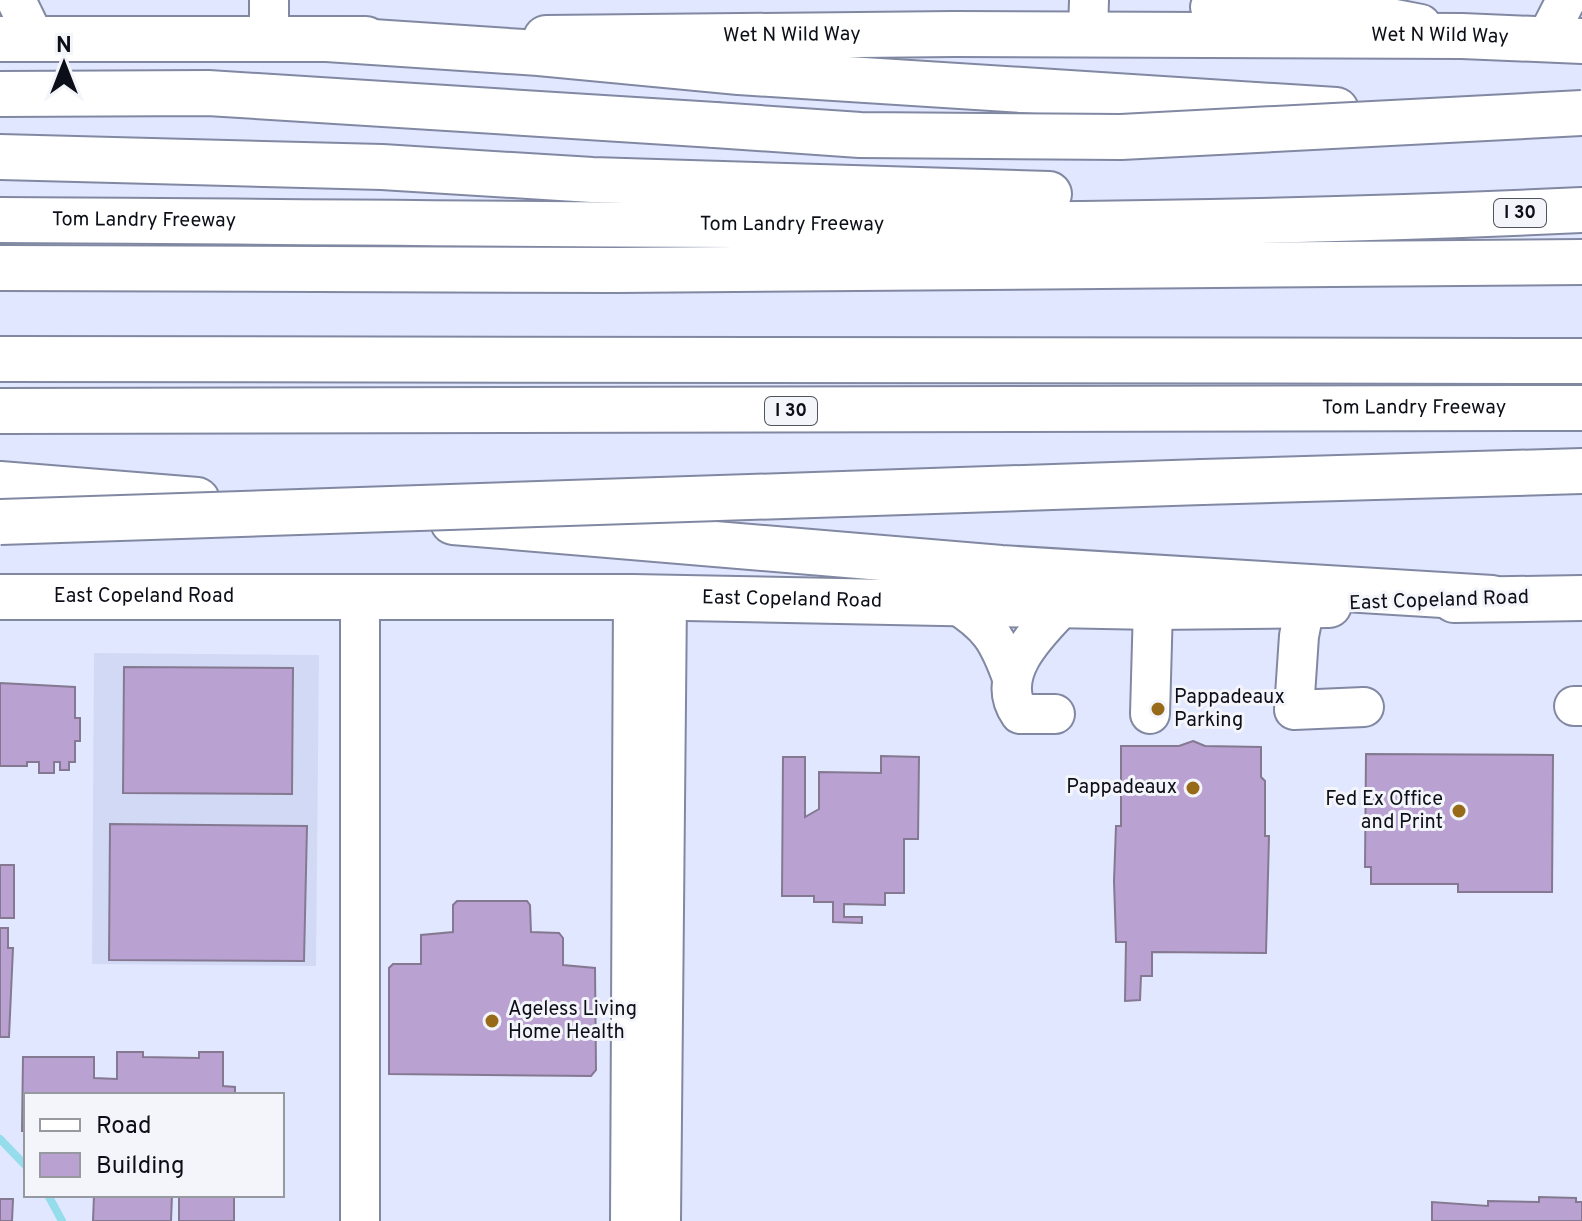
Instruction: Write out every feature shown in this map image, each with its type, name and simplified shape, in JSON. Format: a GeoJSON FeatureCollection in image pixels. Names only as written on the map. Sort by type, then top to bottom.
{"type":"FeatureCollection","features":[{"type":"Feature","properties":{"kind":"main road","name":"Wet N Wild Way"},"geometry":{"type":"LineString","coordinates":[[17,39],[269,20],[327,39],[1088,17],[1564,40]]}},
{"type":"Feature","properties":{"kind":"main road"},"geometry":{"type":"LineString","coordinates":[[327,39],[539,53],[739,72],[1582,125]]}},
{"type":"Feature","properties":{"kind":"main road"},"geometry":{"type":"LineString","coordinates":[[0,94],[208,93],[860,135],[1121,137],[1582,113]]}},
{"type":"Feature","properties":{"kind":"main road"},"geometry":{"type":"LineString","coordinates":[[0,157],[382,167],[592,180],[1035,194],[1267,192],[1458,216]]}},
{"type":"Feature","properties":{"kind":"main road","name":"Tom Landry Freeway"},"geometry":{"type":"LineString","coordinates":[[0,220],[1031,223],[1458,216],[1582,210]]}},
{"type":"Feature","properties":{"kind":"main road"},"geometry":{"type":"LineString","coordinates":[[0,268],[633,270],[1582,262]]}},
{"type":"Feature","properties":{"kind":"main road"},"geometry":{"type":"LineString","coordinates":[[0,359],[1582,361]]}},
{"type":"Feature","properties":{"kind":"main road","name":"Tom Landry Freeway"},"geometry":{"type":"LineString","coordinates":[[0,411],[1582,408]]}},
{"type":"Feature","properties":{"kind":"main road"},"geometry":{"type":"LineString","coordinates":[[0,522],[1582,471]]}},
{"type":"Feature","properties":{"kind":"main road"},"geometry":{"type":"LineString","coordinates":[[0,484],[1001,568],[1492,598]]}},
{"type":"Feature","properties":{"kind":"main road","name":"East Copeland Road"},"geometry":{"type":"LineString","coordinates":[[0,597],[650,597],[1153,607],[1582,598]]}},
{"type":"Feature","properties":{"kind":"lane"},"geometry":{"type":"LineString","coordinates":[[16,0],[17,39]]}},
{"type":"Feature","properties":{"kind":"lane"},"geometry":{"type":"LineString","coordinates":[[1564,40],[1566,0]]}},
{"type":"Feature","properties":{"kind":"lane"},"geometry":{"type":"LineString","coordinates":[[1210,7],[1359,12],[1403,18],[1462,36]]}},
{"type":"Feature","properties":{"kind":"lane"},"geometry":{"type":"LineString","coordinates":[[360,596],[360,1221]]}},
{"type":"Feature","properties":{"kind":"lane"},"geometry":{"type":"LineString","coordinates":[[630,1221],[648,850],[650,597]]}},
{"type":"Feature","properties":{"kind":"lane"},"geometry":{"type":"LineString","coordinates":[[954,603],[981,620],[995,636],[1012,678],[1012,702],[1020,714],[1055,714]]}},
{"type":"Feature","properties":{"kind":"lane"},"geometry":{"type":"LineString","coordinates":[[1012,678],[1028,646],[1064,605]]}},
{"type":"Feature","properties":{"kind":"lane"},"geometry":{"type":"LineString","coordinates":[[1305,606],[1299,636],[1294,710],[1364,707]]}},
{"type":"Feature","properties":{"kind":"lane"},"geometry":{"type":"LineString","coordinates":[[1150,714],[1153,607]]}},
{"type":"Feature","properties":{"kind":"lane"},"geometry":{"type":"LineString","coordinates":[[648,850],[661,1221]]}},
{"type":"Feature","properties":{"kind":"shaded area"},"geometry":{"type":"Polygon","coordinates":[[[94,653],[319,655],[316,966],[92,964],[94,653]]]}},
{"type":"Feature","properties":{"kind":"building"},"geometry":{"type":"Polygon","coordinates":[[[124,667],[293,668],[292,794],[123,793],[124,667]]]}},
{"type":"Feature","properties":{"kind":"building"},"geometry":{"type":"Polygon","coordinates":[[[0,683],[75,687],[75,718],[80,718],[80,741],[75,741],[75,762],[69,762],[69,770],[60,770],[60,762],[54,762],[54,773],[39,773],[39,762],[27,762],[27,766],[0,766],[0,683]]]}},
{"type":"Feature","properties":{"kind":"building"},"geometry":{"type":"Polygon","coordinates":[[[1193,741],[1205,746],[1261,747],[1261,777],[1265,781],[1265,836],[1269,836],[1266,953],[1152,952],[1152,976],[1141,976],[1140,1000],[1125,1001],[1126,942],[1116,942],[1114,881],[1116,826],[1121,826],[1121,746],[1179,746],[1193,741]]]}},
{"type":"Feature","properties":{"kind":"building","name":"Fed Ex Office and Print"},"geometry":{"type":"Polygon","coordinates":[[[1366,754],[1553,755],[1552,892],[1458,892],[1458,884],[1371,884],[1371,867],[1365,867],[1366,754]]]}},
{"type":"Feature","properties":{"kind":"building"},"geometry":{"type":"Polygon","coordinates":[[[881,756],[919,757],[918,839],[904,839],[904,893],[885,893],[885,905],[844,904],[844,917],[862,917],[862,923],[833,922],[833,902],[814,902],[814,896],[782,896],[783,757],[805,757],[805,817],[819,809],[819,772],[881,773],[881,756]]]}},
{"type":"Feature","properties":{"kind":"building"},"geometry":{"type":"Polygon","coordinates":[[[110,824],[307,826],[304,961],[109,960],[110,824]]]}},
{"type":"Feature","properties":{"kind":"building"},"geometry":{"type":"Polygon","coordinates":[[[0,865],[14,865],[14,918],[0,918],[0,865]]]}},
{"type":"Feature","properties":{"kind":"building","name":"Ageless Living Home Health"},"geometry":{"type":"Polygon","coordinates":[[[457,901],[527,901],[530,905],[531,932],[559,933],[563,938],[563,965],[595,968],[596,1070],[591,1076],[389,1074],[389,968],[393,964],[421,964],[421,935],[453,932],[453,905],[457,901]]]}},
{"type":"Feature","properties":{"kind":"building"},"geometry":{"type":"Polygon","coordinates":[[[0,928],[8,928],[8,948],[13,948],[9,1037],[0,1037],[0,928]]]}},
{"type":"Feature","properties":{"kind":"building"},"geometry":{"type":"Polygon","coordinates":[[[117,1052],[143,1052],[143,1057],[199,1058],[199,1052],[223,1052],[223,1086],[235,1087],[235,1093],[24,1093],[22,1131],[23,1057],[94,1057],[94,1078],[117,1079],[117,1052]]]}},
{"type":"Feature","properties":{"kind":"building"},"geometry":{"type":"Polygon","coordinates":[[[94,1197],[172,1197],[171,1221],[93,1221],[94,1197]]]}},
{"type":"Feature","properties":{"kind":"building"},"geometry":{"type":"Polygon","coordinates":[[[179,1197],[234,1197],[234,1221],[179,1221],[179,1197]]]}},
{"type":"Feature","properties":{"kind":"building"},"geometry":{"type":"Polygon","coordinates":[[[1539,1197],[1576,1198],[1576,1202],[1582,1202],[1582,1221],[1432,1221],[1432,1202],[1488,1206],[1488,1201],[1539,1202],[1539,1197]]]}},
{"type":"Feature","properties":{"kind":"building"},"geometry":{"type":"Polygon","coordinates":[[[0,1199],[13,1199],[12,1221],[0,1221],[0,1199]]]}},
{"type":"Feature","properties":{"kind":"waterway"},"geometry":{"type":"LineString","coordinates":[[0,1139],[24,1164]]}},
{"type":"Feature","properties":{"kind":"waterway"},"geometry":{"type":"LineString","coordinates":[[49,1197],[62,1221]]}},
{"type":"Feature","properties":{"kind":"place","name":"Pappadeaux Parking"},"geometry":{"type":"Point","coordinates":[1158,709]}},
{"type":"Feature","properties":{"kind":"place","name":"Pappadeaux"},"geometry":{"type":"Point","coordinates":[1193,788]}},
{"type":"Feature","properties":{"kind":"place","name":"Fed Ex Office and Print"},"geometry":{"type":"Point","coordinates":[1459,811]}},
{"type":"Feature","properties":{"kind":"place","name":"Ageless Living Home Health"},"geometry":{"type":"Point","coordinates":[492,1021]}}]}
